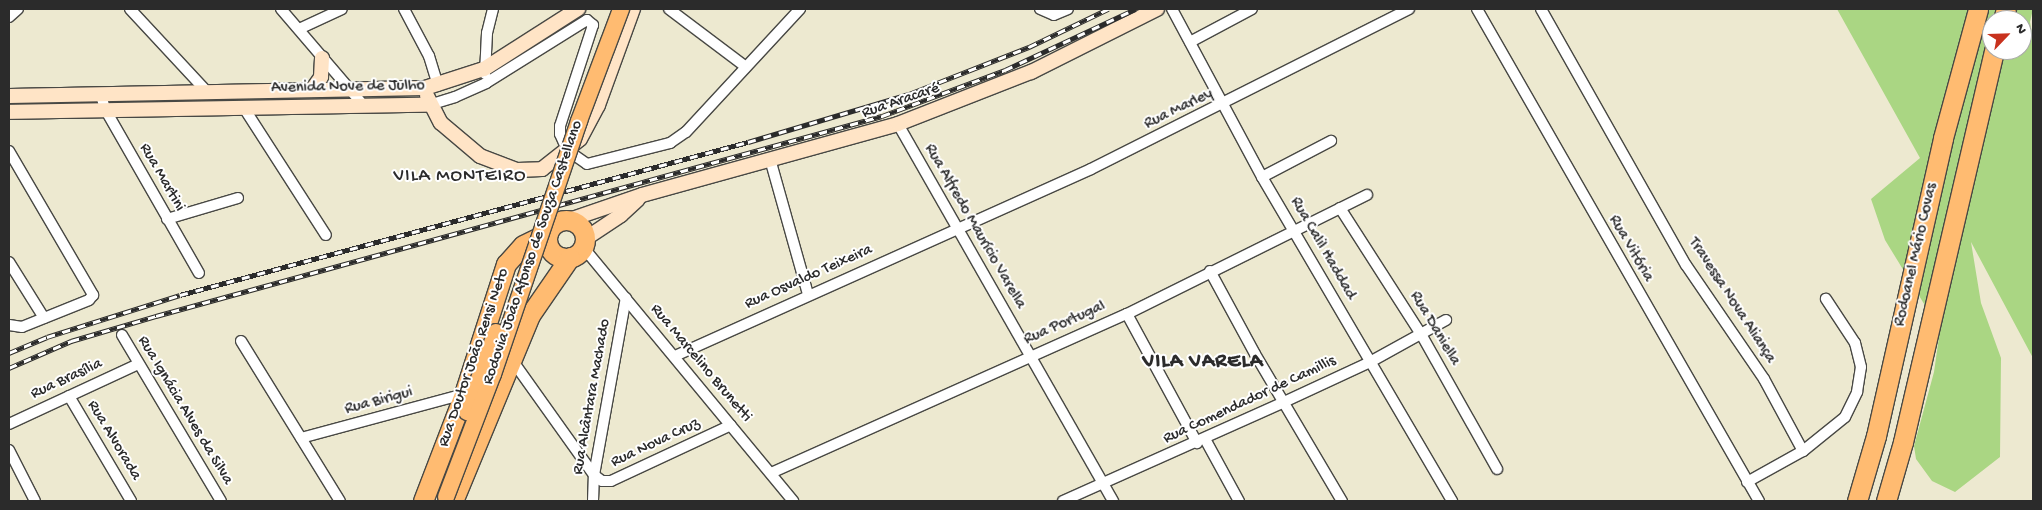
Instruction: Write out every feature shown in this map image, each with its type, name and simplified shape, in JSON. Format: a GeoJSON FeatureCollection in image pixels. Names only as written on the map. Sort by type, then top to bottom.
{"type":"FeatureCollection","features":[{"type":"Feature","properties":{"kind":"highway","name":"Rodoanel Mário Covas"},"geometry":{"type":"LineString","coordinates":[[1857,501],[1876,436],[1943,138],[1978,9]]}},
{"type":"Feature","properties":{"kind":"highway","name":"Rodoanel Mário Covas"},"geometry":{"type":"LineString","coordinates":[[1886,501],[1903,442],[1992,60]]}},
{"type":"Feature","properties":{"kind":"highway"},"geometry":{"type":"LineString","coordinates":[[569,220],[582,229],[579,247],[552,252],[548,233],[556,222],[569,220]]}},
{"type":"Feature","properties":{"kind":"highway","name":"Rua Doutor João Rensi Neto"},"geometry":{"type":"LineString","coordinates":[[423,501],[464,394],[506,264],[523,244],[548,233]]}},
{"type":"Feature","properties":{"kind":"highway","name":"Rua Doutor João Rensi Neto"},"geometry":{"type":"LineString","coordinates":[[446,495],[512,360],[530,315],[579,247]]}},
{"type":"Feature","properties":{"kind":"main road","name":"Rodovia João Afonso de Souza Castellano"},"geometry":{"type":"LineString","coordinates":[[446,495],[609,9]]}},
{"type":"Feature","properties":{"kind":"main road","name":"Rodovia João Afonso de Souza Castellano"},"geometry":{"type":"LineString","coordinates":[[446,495],[493,374],[579,121],[621,9]]}},
{"type":"Feature","properties":{"kind":"street"},"geometry":{"type":"LineString","coordinates":[[9,17],[18,9]]}},
{"type":"Feature","properties":{"kind":"street"},"geometry":{"type":"LineString","coordinates":[[130,9],[208,92]]}},
{"type":"Feature","properties":{"kind":"street"},"geometry":{"type":"LineString","coordinates":[[281,9],[348,90],[365,107]]}},
{"type":"Feature","properties":{"kind":"street"},"geometry":{"type":"LineString","coordinates":[[299,29],[342,9]]}},
{"type":"Feature","properties":{"kind":"street"},"geometry":{"type":"LineString","coordinates":[[404,9],[429,56],[432,87],[429,105],[441,123],[494,164],[517,170],[542,169],[580,139],[592,116],[633,9]]}},
{"type":"Feature","properties":{"kind":"street"},"geometry":{"type":"LineString","coordinates":[[485,76],[487,34],[493,9]]}},
{"type":"Feature","properties":{"kind":"street","name":"Avenida Nove de Julho"},"geometry":{"type":"LineString","coordinates":[[9,112],[429,105],[455,97],[578,9]]}},
{"type":"Feature","properties":{"kind":"street"},"geometry":{"type":"LineString","coordinates":[[669,9],[746,68]]}},
{"type":"Feature","properties":{"kind":"street"},"geometry":{"type":"LineString","coordinates":[[567,150],[587,164],[670,144],[686,132],[800,9]]}},
{"type":"Feature","properties":{"kind":"street"},"geometry":{"type":"LineString","coordinates":[[1040,9],[1054,15],[1068,9]]}},
{"type":"Feature","properties":{"kind":"street","name":"Rua Aracaré"},"geometry":{"type":"LineString","coordinates":[[569,220],[642,195],[898,124],[1031,72],[1157,9]]}},
{"type":"Feature","properties":{"kind":"street","name":"Rua Calil Haddad"},"geometry":{"type":"LineString","coordinates":[[1172,9],[1222,106],[1262,177],[1452,501]]}},
{"type":"Feature","properties":{"kind":"street"},"geometry":{"type":"LineString","coordinates":[[1190,42],[1252,9]]}},
{"type":"Feature","properties":{"kind":"street","name":"Rua Marley"},"geometry":{"type":"LineString","coordinates":[[957,229],[1222,106],[1409,9]]}},
{"type":"Feature","properties":{"kind":"street","name":"Rua Vitória"},"geometry":{"type":"LineString","coordinates":[[1477,9],[1759,501]]}},
{"type":"Feature","properties":{"kind":"street","name":"Travessa Nova Aliança"},"geometry":{"type":"LineString","coordinates":[[1540,9],[1686,265],[1764,379],[1802,451]]}},
{"type":"Feature","properties":{"kind":"street","name":"Avenida Nove de Julho"},"geometry":{"type":"LineString","coordinates":[[9,96],[432,87],[485,76],[587,20],[593,25],[560,126],[560,134],[567,150]]}},
{"type":"Feature","properties":{"kind":"street"},"geometry":{"type":"LineString","coordinates":[[312,90],[322,77],[322,58]]}},
{"type":"Feature","properties":{"kind":"street","name":"Rua Martini"},"geometry":{"type":"LineString","coordinates":[[101,95],[105,109],[199,273]]}},
{"type":"Feature","properties":{"kind":"street"},"geometry":{"type":"LineString","coordinates":[[244,108],[326,235]]}},
{"type":"Feature","properties":{"kind":"street","name":"Rua Alfredo Maurício Varella"},"geometry":{"type":"LineString","coordinates":[[898,124],[1113,501]]}},
{"type":"Feature","properties":{"kind":"street"},"geometry":{"type":"LineString","coordinates":[[1262,177],[1332,141]]}},
{"type":"Feature","properties":{"kind":"street"},"geometry":{"type":"LineString","coordinates":[[9,151],[92,291],[89,300],[16,328],[9,325]]}},
{"type":"Feature","properties":{"kind":"street"},"geometry":{"type":"LineString","coordinates":[[770,159],[808,294]]}},
{"type":"Feature","properties":{"kind":"street","name":"Rua Aracaré"},"geometry":{"type":"LineString","coordinates":[[579,247],[621,215],[642,195]]}},
{"type":"Feature","properties":{"kind":"street","name":"Rua Portugal"},"geometry":{"type":"LineString","coordinates":[[771,473],[1127,314],[1210,271],[1367,195]]}},
{"type":"Feature","properties":{"kind":"street"},"geometry":{"type":"LineString","coordinates":[[167,219],[238,198]]}},
{"type":"Feature","properties":{"kind":"street","name":"Rua Daniella"},"geometry":{"type":"LineString","coordinates":[[1340,208],[1421,334],[1497,468]]}},
{"type":"Feature","properties":{"kind":"street","name":"Rua Osvaldo Teixeira"},"geometry":{"type":"LineString","coordinates":[[675,356],[808,294],[957,229]]}},
{"type":"Feature","properties":{"kind":"street","name":"Rua Marcelino Brunetti"},"geometry":{"type":"LineString","coordinates":[[579,247],[626,298],[675,356],[730,426],[793,501]]}},
{"type":"Feature","properties":{"kind":"street"},"geometry":{"type":"LineString","coordinates":[[9,262],[44,318]]}},
{"type":"Feature","properties":{"kind":"street"},"geometry":{"type":"LineString","coordinates":[[1210,271],[1342,501]]}},
{"type":"Feature","properties":{"kind":"street","name":"Rua Alcântara Machado"},"geometry":{"type":"LineString","coordinates":[[593,501],[594,475],[626,298]]}},
{"type":"Feature","properties":{"kind":"street"},"geometry":{"type":"LineString","coordinates":[[1747,482],[1802,451],[1846,417],[1856,392],[1861,367],[1855,343],[1826,299]]}},
{"type":"Feature","properties":{"kind":"street"},"geometry":{"type":"LineString","coordinates":[[1127,314],[1201,441],[1239,501]]}},
{"type":"Feature","properties":{"kind":"street","name":"Rua Comendador de Camillis"},"geometry":{"type":"LineString","coordinates":[[1063,501],[1201,441],[1370,362],[1446,320]]}},
{"type":"Feature","properties":{"kind":"street","name":"Rua Ignácia Alves da Silva"},"geometry":{"type":"LineString","coordinates":[[122,335],[221,501]]}},
{"type":"Feature","properties":{"kind":"street"},"geometry":{"type":"LineString","coordinates":[[241,341],[340,501]]}},
{"type":"Feature","properties":{"kind":"street"},"geometry":{"type":"LineString","coordinates":[[512,360],[594,475]]}},
{"type":"Feature","properties":{"kind":"street","name":"Rua Brasília"},"geometry":{"type":"LineString","coordinates":[[9,424],[138,364]]}},
{"type":"Feature","properties":{"kind":"street","name":"Rua Birigui"},"geometry":{"type":"LineString","coordinates":[[301,438],[464,394]]}},
{"type":"Feature","properties":{"kind":"street","name":"Rua Alvorada"},"geometry":{"type":"LineString","coordinates":[[69,396],[131,501]]}},
{"type":"Feature","properties":{"kind":"street","name":"Rua Nova Cruz"},"geometry":{"type":"LineString","coordinates":[[594,475],[602,481],[611,481],[730,426]]}},
{"type":"Feature","properties":{"kind":"street"},"geometry":{"type":"LineString","coordinates":[[9,450],[35,501]]}},
{"type":"Feature","properties":{"kind":"green space"},"geometry":{"type":"Polygon","coordinates":[[[1837,9],[2033,9],[2032,13],[2032,10],[1982,10],[1982,60],[2032,60],[2032,33],[2033,358],[1971,242],[1981,303],[2001,358],[2000,457],[1955,492],[1932,481],[1916,459],[1914,446],[1934,372],[1940,330],[1885,240],[1871,199],[1920,158],[1837,9]]]}},
{"type":"Feature","properties":{"kind":"railway"},"geometry":{"type":"LineString","coordinates":[[9,353],[47,337],[180,295],[748,142],[909,94],[1029,47],[1108,9]]}},
{"type":"Feature","properties":{"kind":"railway"},"geometry":{"type":"LineString","coordinates":[[9,368],[71,341],[156,316],[882,116],[1005,70],[1135,9]]}},
{"type":"Feature","properties":{"kind":"district","name":"VILA MONTEIRO"},"geometry":{"type":"Point","coordinates":[460,177]}},
{"type":"Feature","properties":{"kind":"district","name":"VILA VARELA"},"geometry":{"type":"Point","coordinates":[1203,363]}}]}
